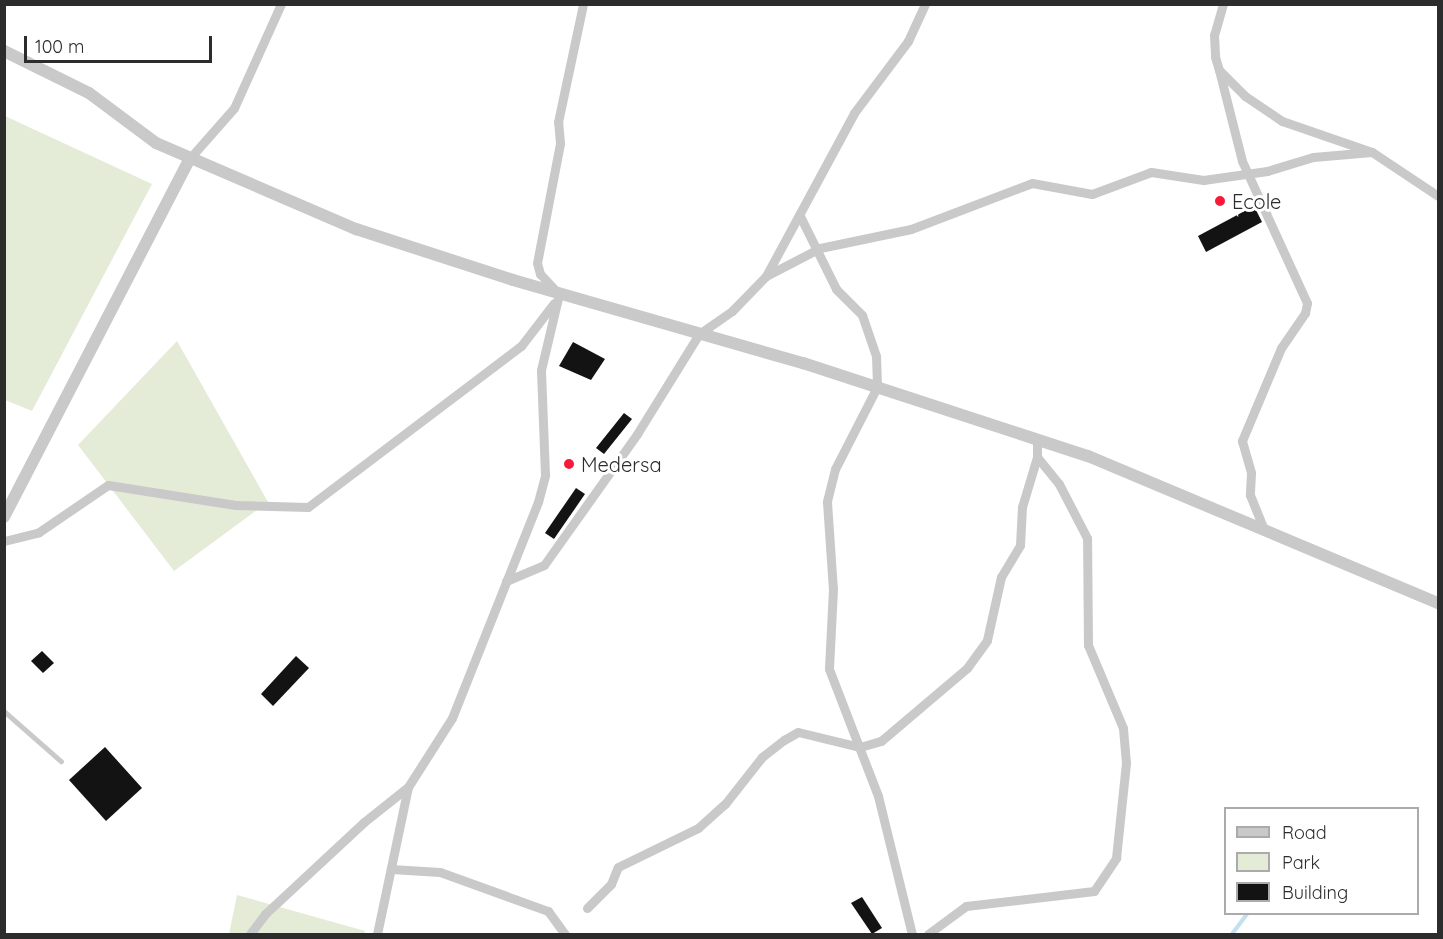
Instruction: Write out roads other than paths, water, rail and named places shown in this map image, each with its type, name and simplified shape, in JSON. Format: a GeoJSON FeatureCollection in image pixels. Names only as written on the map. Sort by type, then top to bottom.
{"type":"FeatureCollection","features":[{"type":"Feature","properties":{"kind":"street"},"geometry":{"type":"LineString","coordinates":[[4,517],[190,158],[234,108],[282,4]]}},
{"type":"Feature","properties":{"kind":"street"},"geometry":{"type":"LineString","coordinates":[[559,294],[540,274],[537,263],[560,143],[558,122],[583,4]]}},
{"type":"Feature","properties":{"kind":"street"},"geometry":{"type":"LineString","coordinates":[[506,581],[544,566],[637,434],[699,334],[732,311],[766,276],[854,113],[908,41],[926,4]]}},
{"type":"Feature","properties":{"kind":"street"},"geometry":{"type":"LineString","coordinates":[[1223,4],[1214,35],[1219,70],[1248,175],[1307,303],[1305,314],[1281,348],[1242,441],[1251,473],[1250,495],[1264,529]]}},
{"type":"Feature","properties":{"kind":"street"},"geometry":{"type":"LineString","coordinates":[[4,51],[89,93],[156,143],[356,229],[559,294],[877,387],[1037,440],[1264,529],[1438,603]]}},
{"type":"Feature","properties":{"kind":"street"},"geometry":{"type":"LineString","coordinates":[[1219,70],[1262,111],[1372,152],[1438,195]]}},
{"type":"Feature","properties":{"kind":"street"},"geometry":{"type":"LineString","coordinates":[[766,276],[813,251],[911,229],[1032,183],[1092,194],[1151,172],[1203,180],[1248,175],[1313,157],[1372,152]]}},
{"type":"Feature","properties":{"kind":"street"},"geometry":{"type":"LineString","coordinates":[[800,216],[813,251],[836,289],[862,315],[876,356],[877,387],[835,469],[827,502],[833,589],[829,669],[878,796],[912,934]]}},
{"type":"Feature","properties":{"kind":"street"},"geometry":{"type":"LineString","coordinates":[[4,542],[39,532],[108,485],[235,505],[308,507],[521,346],[544,321],[559,294]]}},
{"type":"Feature","properties":{"kind":"street"},"geometry":{"type":"LineString","coordinates":[[250,934],[265,914],[364,822],[408,787],[452,718],[545,475],[541,369],[559,294]]}},
{"type":"Feature","properties":{"kind":"street"},"geometry":{"type":"LineString","coordinates":[[587,908],[611,884],[618,867],[698,828],[725,804],[762,757],[784,740],[798,732],[860,747],[881,741],[967,668],[987,640],[1001,577],[1020,545],[1022,507],[1037,457],[1037,440]]}},
{"type":"Feature","properties":{"kind":"street"},"geometry":{"type":"LineString","coordinates":[[928,934],[966,906],[1094,891],[1116,858],[1126,763],[1123,728],[1088,645],[1087,538],[1059,484],[1037,457]]}},
{"type":"Feature","properties":{"kind":"street"},"geometry":{"type":"LineString","coordinates":[[377,934],[408,787]]}},
{"type":"Feature","properties":{"kind":"street"},"geometry":{"type":"LineString","coordinates":[[391,869],[440,872],[548,911],[565,934]]}},
{"type":"Feature","properties":{"kind":"lane"},"geometry":{"type":"LineString","coordinates":[[4,711],[62,761]]}},
{"type":"Feature","properties":{"kind":"waterway"},"geometry":{"type":"LineString","coordinates":[[1232,934],[1246,915]]}},
{"type":"Feature","properties":{"kind":"place","name":"Ecole"},"geometry":{"type":"Point","coordinates":[1220,201]}},
{"type":"Feature","properties":{"kind":"place","name":"Medersa"},"geometry":{"type":"Point","coordinates":[569,464]}}]}
